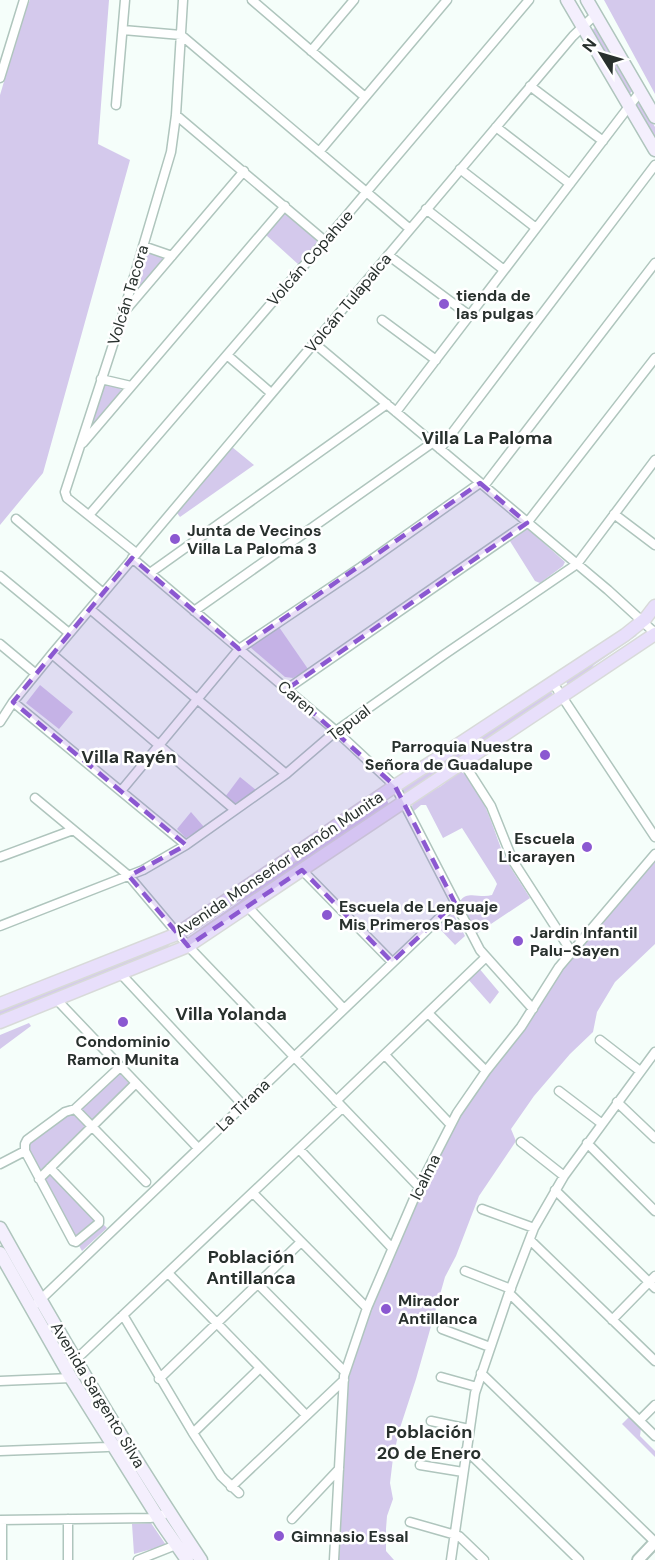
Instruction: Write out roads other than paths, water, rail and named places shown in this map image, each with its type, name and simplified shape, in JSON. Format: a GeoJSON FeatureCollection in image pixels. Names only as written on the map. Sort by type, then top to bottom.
{"type":"FeatureCollection","features":[{"type":"Feature","properties":{"kind":"main road"},"geometry":{"type":"LineString","coordinates":[[567,0],[655,150]]}},
{"type":"Feature","properties":{"kind":"main road"},"geometry":{"type":"LineString","coordinates":[[587,0],[655,117]]}},
{"type":"Feature","properties":{"kind":"main road","name":"Avenida Monseñor Ramón Munita"},"geometry":{"type":"LineString","coordinates":[[0,1004],[177,934],[395,786],[625,635],[655,606]]}},
{"type":"Feature","properties":{"kind":"main road","name":"Avenida Monseñor Ramón Munita"},"geometry":{"type":"LineString","coordinates":[[0,1022],[188,946],[655,634]]}},
{"type":"Feature","properties":{"kind":"main road","name":"Avenida Sargento Silva"},"geometry":{"type":"LineString","coordinates":[[0,1228],[36,1304],[113,1446],[163,1514],[201,1560]]}},
{"type":"Feature","properties":{"kind":"main road","name":"Avenida Sargento Silva"},"geometry":{"type":"LineString","coordinates":[[0,1253],[36,1304]]}},
{"type":"Feature","properties":{"kind":"main road","name":"Avenida Sargento Silva"},"geometry":{"type":"LineString","coordinates":[[71,1369],[126,1441],[176,1545],[187,1560]]}},
{"type":"Feature","properties":{"kind":"street"},"geometry":{"type":"LineString","coordinates":[[116,105],[125,0]]}},
{"type":"Feature","properties":{"kind":"street","name":"Volcán Tacora"},"geometry":{"type":"LineString","coordinates":[[134,556],[90,514],[67,498],[65,494],[123,314],[171,152],[176,115],[183,0]]}},
{"type":"Feature","properties":{"kind":"street"},"geometry":{"type":"LineString","coordinates":[[311,51],[354,0]]}},
{"type":"Feature","properties":{"kind":"street"},"geometry":{"type":"LineString","coordinates":[[319,152],[447,0]]}},
{"type":"Feature","properties":{"kind":"street","name":"Volcán Copahue"},"geometry":{"type":"LineString","coordinates":[[90,514],[529,0]]}},
{"type":"Feature","properties":{"kind":"street"},"geometry":{"type":"LineString","coordinates":[[0,78],[20,1]]}},
{"type":"Feature","properties":{"kind":"street"},"geometry":{"type":"LineString","coordinates":[[256,1],[365,97]]}},
{"type":"Feature","properties":{"kind":"street","name":"Volcán Tulapalca"},"geometry":{"type":"LineString","coordinates":[[0,722],[13,702],[69,633],[530,86],[582,26],[595,15]]}},
{"type":"Feature","properties":{"kind":"street"},"geometry":{"type":"LineString","coordinates":[[123,30],[181,35],[410,229]]}},
{"type":"Feature","properties":{"kind":"street"},"geometry":{"type":"LineString","coordinates":[[530,86],[603,141]]}},
{"type":"Feature","properties":{"kind":"street"},"geometry":{"type":"LineString","coordinates":[[396,412],[640,92]]}},
{"type":"Feature","properties":{"kind":"street"},"geometry":{"type":"LineString","coordinates":[[176,115],[325,241]]}},
{"type":"Feature","properties":{"kind":"street"},"geometry":{"type":"LineString","coordinates":[[496,127],[570,184]]}},
{"type":"Feature","properties":{"kind":"street"},"geometry":{"type":"LineString","coordinates":[[440,449],[655,165]]}},
{"type":"Feature","properties":{"kind":"street"},"geometry":{"type":"LineString","coordinates":[[460,169],[537,228]]}},
{"type":"Feature","properties":{"kind":"street"},"geometry":{"type":"LineString","coordinates":[[123,314],[244,171]]}},
{"type":"Feature","properties":{"kind":"street"},"geometry":{"type":"LineString","coordinates":[[81,445],[285,206]]}},
{"type":"Feature","properties":{"kind":"street"},"geometry":{"type":"LineString","coordinates":[[426,209],[504,270]]}},
{"type":"Feature","properties":{"kind":"street"},"geometry":{"type":"LineString","coordinates":[[143,246],[172,256]]}},
{"type":"Feature","properties":{"kind":"street"},"geometry":{"type":"LineString","coordinates":[[388,255],[470,316]]}},
{"type":"Feature","properties":{"kind":"street"},"geometry":{"type":"LineString","coordinates":[[121,791],[239,649],[482,484],[655,263]]}},
{"type":"Feature","properties":{"kind":"street"},"geometry":{"type":"LineString","coordinates":[[382,320],[436,360]]}},
{"type":"Feature","properties":{"kind":"street"},"geometry":{"type":"LineString","coordinates":[[314,343],[577,564],[655,634]]}},
{"type":"Feature","properties":{"kind":"street"},"geometry":{"type":"LineString","coordinates":[[227,355],[271,393]]}},
{"type":"Feature","properties":{"kind":"street"},"geometry":{"type":"LineString","coordinates":[[287,689],[526,523],[655,358]]}},
{"type":"Feature","properties":{"kind":"street"},"geometry":{"type":"LineString","coordinates":[[101,379],[131,386]]}},
{"type":"Feature","properties":{"kind":"street"},"geometry":{"type":"LineString","coordinates":[[150,573],[387,404]]}},
{"type":"Feature","properties":{"kind":"street"},"geometry":{"type":"LineString","coordinates":[[194,611],[432,443]]}},
{"type":"Feature","properties":{"kind":"street","name":"Tepual"},"geometry":{"type":"LineString","coordinates":[[0,926],[157,863],[286,774],[336,731],[577,564],[655,460]]}},
{"type":"Feature","properties":{"kind":"street"},"geometry":{"type":"LineString","coordinates":[[614,514],[655,545]]}},
{"type":"Feature","properties":{"kind":"street"},"geometry":{"type":"LineString","coordinates":[[16,519],[103,593]]}},
{"type":"Feature","properties":{"kind":"street","name":"Caren"},"geometry":{"type":"LineString","coordinates":[[134,556],[150,573],[336,731],[395,786],[485,958],[532,1009]]}},
{"type":"Feature","properties":{"kind":"street"},"geometry":{"type":"LineString","coordinates":[[0,576],[69,633]]}},
{"type":"Feature","properties":{"kind":"street"},"geometry":{"type":"LineString","coordinates":[[90,609],[286,774]]}},
{"type":"Feature","properties":{"kind":"street"},"geometry":{"type":"LineString","coordinates":[[0,644],[36,674]]}},
{"type":"Feature","properties":{"kind":"street"},"geometry":{"type":"LineString","coordinates":[[52,654],[235,810]]}},
{"type":"Feature","properties":{"kind":"street"},"geometry":{"type":"LineString","coordinates":[[553,683],[655,837]]}},
{"type":"Feature","properties":{"kind":"street"},"geometry":{"type":"LineString","coordinates":[[13,702],[186,845]]}},
{"type":"Feature","properties":{"kind":"street"},"geometry":{"type":"LineString","coordinates":[[463,762],[491,806],[513,861],[571,951]]}},
{"type":"Feature","properties":{"kind":"street"},"geometry":{"type":"LineString","coordinates":[[35,798],[129,876],[188,946],[419,1187]]}},
{"type":"Feature","properties":{"kind":"street"},"geometry":{"type":"LineString","coordinates":[[0,857],[73,830]]}},
{"type":"Feature","properties":{"kind":"street","name":"Icalma"},"geometry":{"type":"LineString","coordinates":[[334,1560],[344,1376],[367,1308],[419,1187],[450,1124],[486,1071],[521,1027],[571,951],[655,854]]}},
{"type":"Feature","properties":{"kind":"street"},"geometry":{"type":"LineString","coordinates":[[302,870],[392,962]]}},
{"type":"Feature","properties":{"kind":"street","name":"La Tirana"},"geometry":{"type":"LineString","coordinates":[[36,1304],[455,903]]}},
{"type":"Feature","properties":{"kind":"street"},"geometry":{"type":"LineString","coordinates":[[247,906],[344,1009]]}},
{"type":"Feature","properties":{"kind":"street"},"geometry":{"type":"LineString","coordinates":[[0,1381],[71,1369],[123,1315],[299,1149],[385,1055],[485,958]]}},
{"type":"Feature","properties":{"kind":"street"},"geometry":{"type":"LineString","coordinates":[[121,974],[243,1105]]}},
{"type":"Feature","properties":{"kind":"street"},"geometry":{"type":"LineString","coordinates":[[57,1000],[198,1148]]}},
{"type":"Feature","properties":{"kind":"street"},"geometry":{"type":"LineString","coordinates":[[428,1013],[486,1071]]}},
{"type":"Feature","properties":{"kind":"street"},"geometry":{"type":"LineString","coordinates":[[600,1040],[640,1071]]}},
{"type":"Feature","properties":{"kind":"street"},"geometry":{"type":"LineString","coordinates":[[451,1560],[477,1388],[534,1228],[564,1176],[640,1071],[652,1063],[655,1052]]}},
{"type":"Feature","properties":{"kind":"street"},"geometry":{"type":"LineString","coordinates":[[385,1055],[450,1124]]}},
{"type":"Feature","properties":{"kind":"street"},"geometry":{"type":"LineString","coordinates":[[50,1168],[98,1216],[99,1223],[79,1242],[74,1241],[39,1179],[25,1144],[27,1140],[65,1112],[75,1109],[120,1067]]}},
{"type":"Feature","properties":{"kind":"street"},"geometry":{"type":"LineString","coordinates":[[39,1179],[136,1083]]}},
{"type":"Feature","properties":{"kind":"street"},"geometry":{"type":"LineString","coordinates":[[559,1091],[601,1123]]}},
{"type":"Feature","properties":{"kind":"street"},"geometry":{"type":"LineString","coordinates":[[617,1102],[655,1138]]}},
{"type":"Feature","properties":{"kind":"street"},"geometry":{"type":"LineString","coordinates":[[75,1109],[146,1182]]}},
{"type":"Feature","properties":{"kind":"street"},"geometry":{"type":"LineString","coordinates":[[521,1142],[564,1176]]}},
{"type":"Feature","properties":{"kind":"street"},"geometry":{"type":"LineString","coordinates":[[587,1143],[655,1211]]}},
{"type":"Feature","properties":{"kind":"street"},"geometry":{"type":"LineString","coordinates":[[299,1149],[392,1248]]}},
{"type":"Feature","properties":{"kind":"street"},"geometry":{"type":"LineString","coordinates":[[0,1164],[26,1151]]}},
{"type":"Feature","properties":{"kind":"street"},"geometry":{"type":"LineString","coordinates":[[555,1190],[653,1282],[612,1320]]}},
{"type":"Feature","properties":{"kind":"street"},"geometry":{"type":"LineString","coordinates":[[253,1193],[367,1308]]}},
{"type":"Feature","properties":{"kind":"street"},"geometry":{"type":"LineString","coordinates":[[482,1209],[534,1228]]}},
{"type":"Feature","properties":{"kind":"street"},"geometry":{"type":"LineString","coordinates":[[530,1240],[655,1361]]}},
{"type":"Feature","properties":{"kind":"street"},"geometry":{"type":"LineString","coordinates":[[159,1379],[301,1242]]}},
{"type":"Feature","properties":{"kind":"street"},"geometry":{"type":"LineString","coordinates":[[465,1271],[510,1291],[655,1436]]}},
{"type":"Feature","properties":{"kind":"street"},"geometry":{"type":"LineString","coordinates":[[168,1273],[306,1415]]}},
{"type":"Feature","properties":{"kind":"street"},"geometry":{"type":"LineString","coordinates":[[231,1487],[344,1376],[258,1284]]}},
{"type":"Feature","properties":{"kind":"street"},"geometry":{"type":"LineString","coordinates":[[123,1315],[159,1379],[221,1476],[239,1493]]}},
{"type":"Feature","properties":{"kind":"street"},"geometry":{"type":"LineString","coordinates":[[442,1329],[490,1347]]}},
{"type":"Feature","properties":{"kind":"street"},"geometry":{"type":"LineString","coordinates":[[193,1433],[260,1368]]}},
{"type":"Feature","properties":{"kind":"street"},"geometry":{"type":"LineString","coordinates":[[481,1373],[655,1542],[638,1560]]}},
{"type":"Feature","properties":{"kind":"street"},"geometry":{"type":"LineString","coordinates":[[441,1377],[477,1388]]}},
{"type":"Feature","properties":{"kind":"street"},"geometry":{"type":"LineString","coordinates":[[640,1420],[655,1405]]}},
{"type":"Feature","properties":{"kind":"street"},"geometry":{"type":"LineString","coordinates":[[431,1421],[469,1429]]}},
{"type":"Feature","properties":{"kind":"street"},"geometry":{"type":"LineString","coordinates":[[0,1451],[113,1446],[126,1441]]}},
{"type":"Feature","properties":{"kind":"street"},"geometry":{"type":"LineString","coordinates":[[466,1450],[579,1560]]}},
{"type":"Feature","properties":{"kind":"street"},"geometry":{"type":"LineString","coordinates":[[420,1465],[463,1472]]}},
{"type":"Feature","properties":{"kind":"street"},"geometry":{"type":"LineString","coordinates":[[292,1518],[339,1469]]}},
{"type":"Feature","properties":{"kind":"street"},"geometry":{"type":"LineString","coordinates":[[2,1560],[1,1520],[163,1514]]}},
{"type":"Feature","properties":{"kind":"street"},"geometry":{"type":"LineString","coordinates":[[68,1519],[69,1560]]}},
{"type":"Feature","properties":{"kind":"street"},"geometry":{"type":"LineString","coordinates":[[410,1522],[456,1535],[484,1560]]}},
{"type":"Feature","properties":{"kind":"street"},"geometry":{"type":"LineString","coordinates":[[138,1560],[176,1545]]}},
{"type":"Feature","properties":{"kind":"place","name":"tienda de las pulgas"},"geometry":{"type":"Point","coordinates":[444,304]}},
{"type":"Feature","properties":{"kind":"place","name":"Junta de Vecinos Villa La Paloma 3"},"geometry":{"type":"Point","coordinates":[175,539]}},
{"type":"Feature","properties":{"kind":"place","name":"Parroquia Nuestra Señora de Guadalupe"},"geometry":{"type":"Point","coordinates":[545,755]}},
{"type":"Feature","properties":{"kind":"place","name":"Escuela Licarayen"},"geometry":{"type":"Point","coordinates":[587,847]}},
{"type":"Feature","properties":{"kind":"place","name":"Escuela de Lenguaje Mis Primeros Pasos"},"geometry":{"type":"Point","coordinates":[327,915]}},
{"type":"Feature","properties":{"kind":"place","name":"Jardin Infantil Palu-Sayen"},"geometry":{"type":"Point","coordinates":[518,941]}},
{"type":"Feature","properties":{"kind":"place","name":"Condominio Ramon Munita"},"geometry":{"type":"Point","coordinates":[123,1022]}},
{"type":"Feature","properties":{"kind":"place","name":"Mirador Antillanca"},"geometry":{"type":"Point","coordinates":[386,1309]}},
{"type":"Feature","properties":{"kind":"place","name":"Gimnasio Essal"},"geometry":{"type":"Point","coordinates":[279,1536]}},
{"type":"Feature","properties":{"kind":"district","name":"Villa La Paloma"},"geometry":{"type":"Point","coordinates":[487,438]}},
{"type":"Feature","properties":{"kind":"district","name":"Villa Rayén"},"geometry":{"type":"Point","coordinates":[129,757]}},
{"type":"Feature","properties":{"kind":"district","name":"Villa Yolanda"},"geometry":{"type":"Point","coordinates":[231,1014]}},
{"type":"Feature","properties":{"kind":"district","name":"Población Antillanca"},"geometry":{"type":"Point","coordinates":[251,1267]}},
{"type":"Feature","properties":{"kind":"district","name":"Población 20 de Enero"},"geometry":{"type":"Point","coordinates":[429,1442]}}]}
